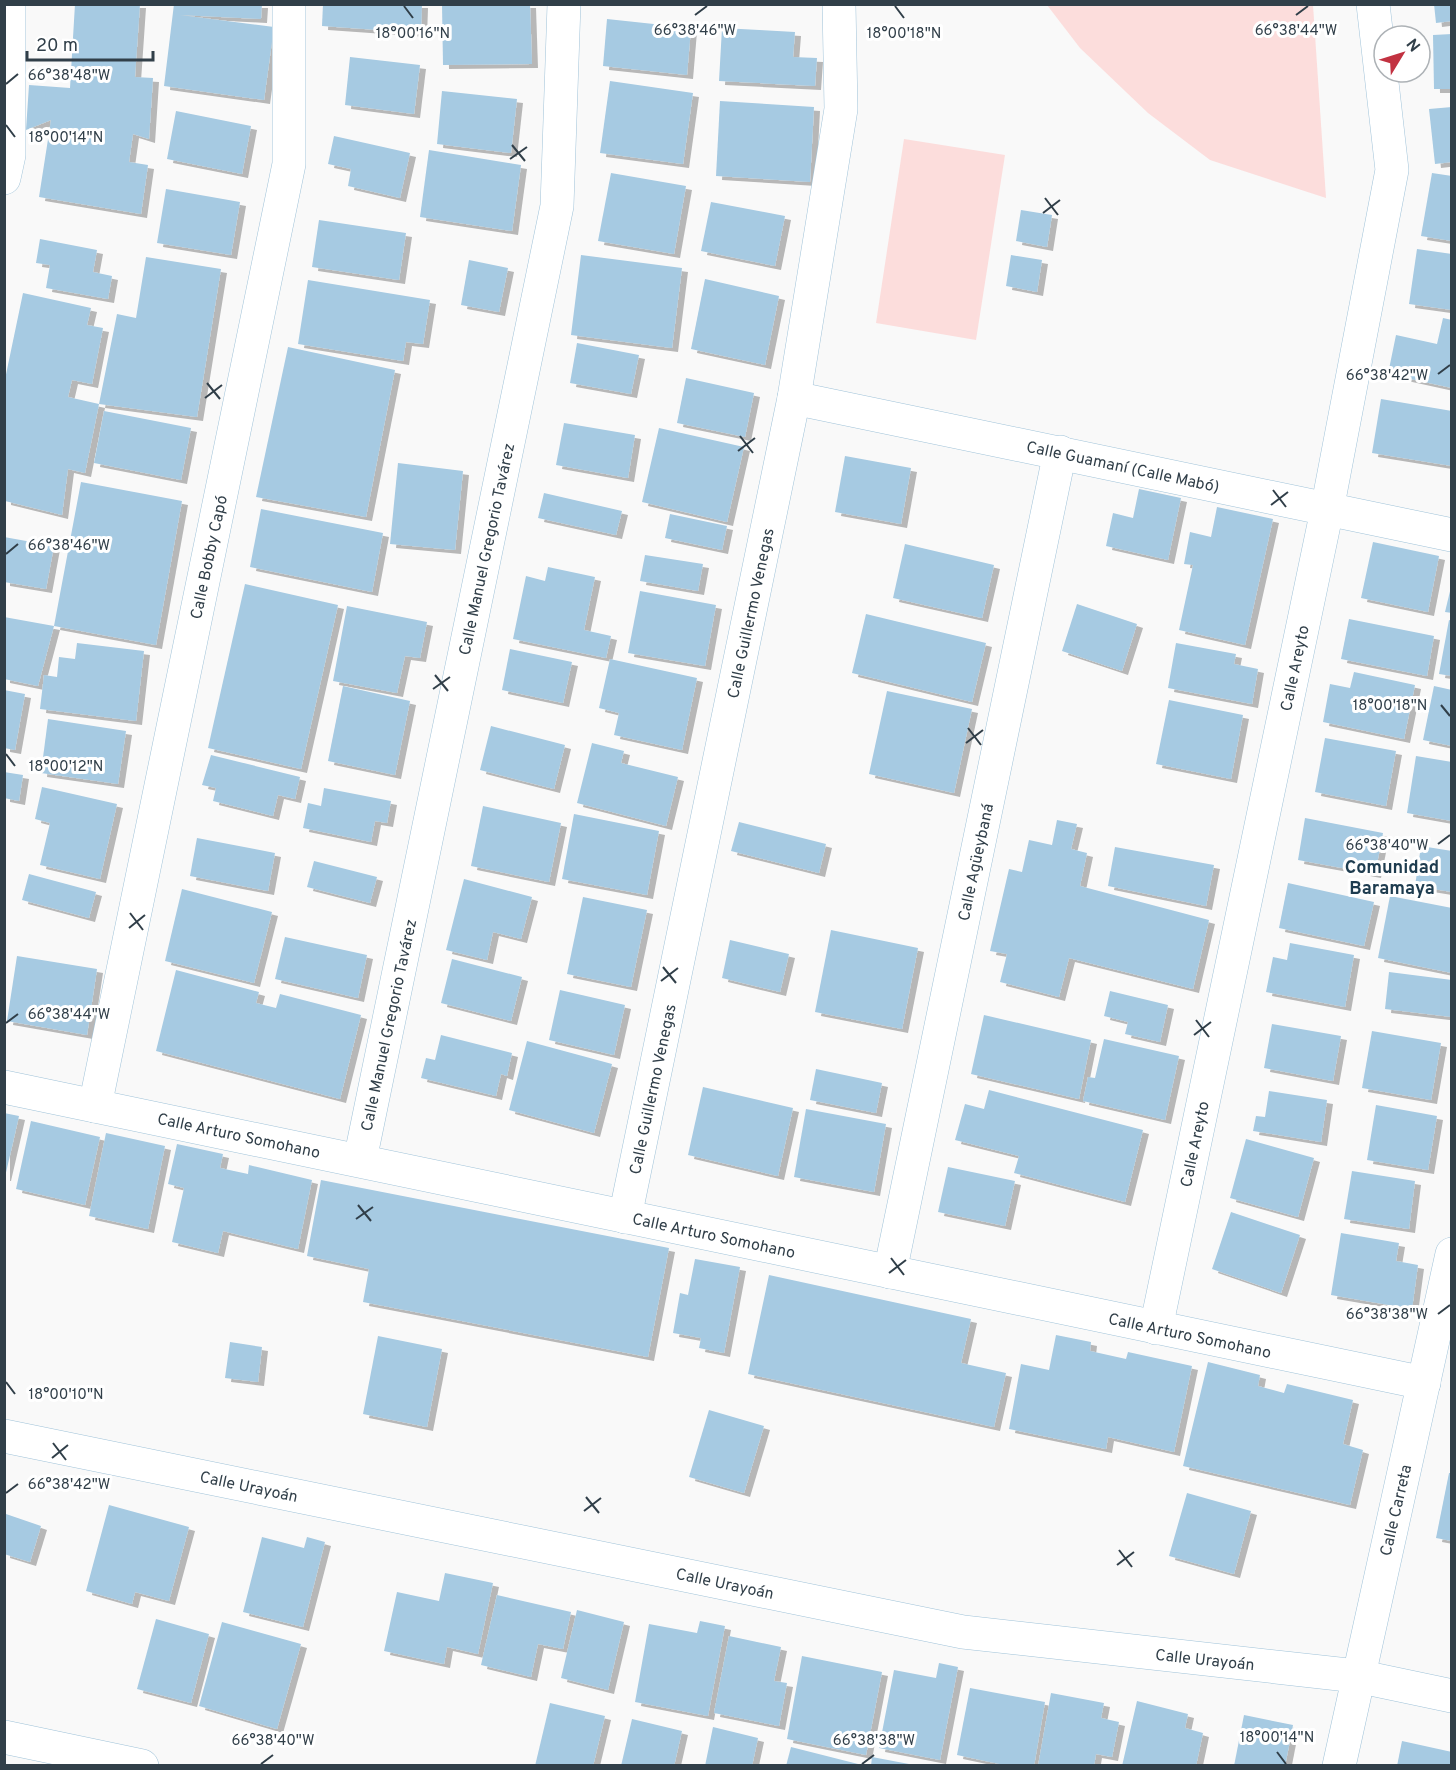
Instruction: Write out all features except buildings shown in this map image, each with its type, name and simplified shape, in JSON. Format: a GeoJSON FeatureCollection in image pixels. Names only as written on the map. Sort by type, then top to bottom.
{"type":"FeatureCollection","features":[{"type":"Feature","properties":{"kind":"street"},"geometry":{"type":"LineString","coordinates":[[4,178],[9,155],[9,4]]}},
{"type":"Feature","properties":{"kind":"street","name":"Calle Bobby Capó"},"geometry":{"type":"LineString","coordinates":[[95,1106],[289,164],[289,4]]}},
{"type":"Feature","properties":{"kind":"street","name":"Calle Manuel Gregorio Tavárez"},"geometry":{"type":"LineString","coordinates":[[360,1160],[558,207],[564,4]]}},
{"type":"Feature","properties":{"kind":"street","name":"Calle Guillermo Venegas"},"geometry":{"type":"LineString","coordinates":[[625,1217],[794,398],[841,109],[839,4]]}},
{"type":"Feature","properties":{"kind":"street","name":"Calle Areyto"},"geometry":{"type":"LineString","coordinates":[[1156,1328],[1327,510],[1392,170],[1372,4]]}},
{"type":"Feature","properties":{"kind":"street","name":"Calle Guamaní (Calle Mabó)"},"geometry":{"type":"LineString","coordinates":[[794,398],[1452,535]]}},
{"type":"Feature","properties":{"kind":"street","name":"Calle Agüeybaná"},"geometry":{"type":"LineString","coordinates":[[890,1272],[1060,453]]}},
{"type":"Feature","properties":{"kind":"street","name":"Calle Arturo Somohano"},"geometry":{"type":"LineString","coordinates":[[4,1087],[1424,1383]]}},
{"type":"Feature","properties":{"kind":"street","name":"Calle Carreta"},"geometry":{"type":"LineString","coordinates":[[1339,1766],[1357,1676],[1452,1254]]}},
{"type":"Feature","properties":{"kind":"street","name":"Calle Urayoán"},"geometry":{"type":"LineString","coordinates":[[4,1436],[963,1632],[1357,1676],[1452,1696]]}},
{"type":"Feature","properties":{"kind":"street"},"geometry":{"type":"LineString","coordinates":[[4,1737],[106,1762],[142,1766]]}},
{"type":"Feature","properties":{"kind":"shaded area"},"geometry":{"type":"Polygon","coordinates":[[[1047,5],[1313,5],[1326,198],[1210,160],[1148,113],[1080,48],[1047,5]]]}},
{"type":"Feature","properties":{"kind":"shaded area"},"geometry":{"type":"Polygon","coordinates":[[[904,139],[1005,155],[976,340],[876,323],[904,139]]]}},
{"type":"Feature","properties":{"kind":"district","name":"Comunidad Baramaya"},"geometry":{"type":"Point","coordinates":[1392,877]}}]}
